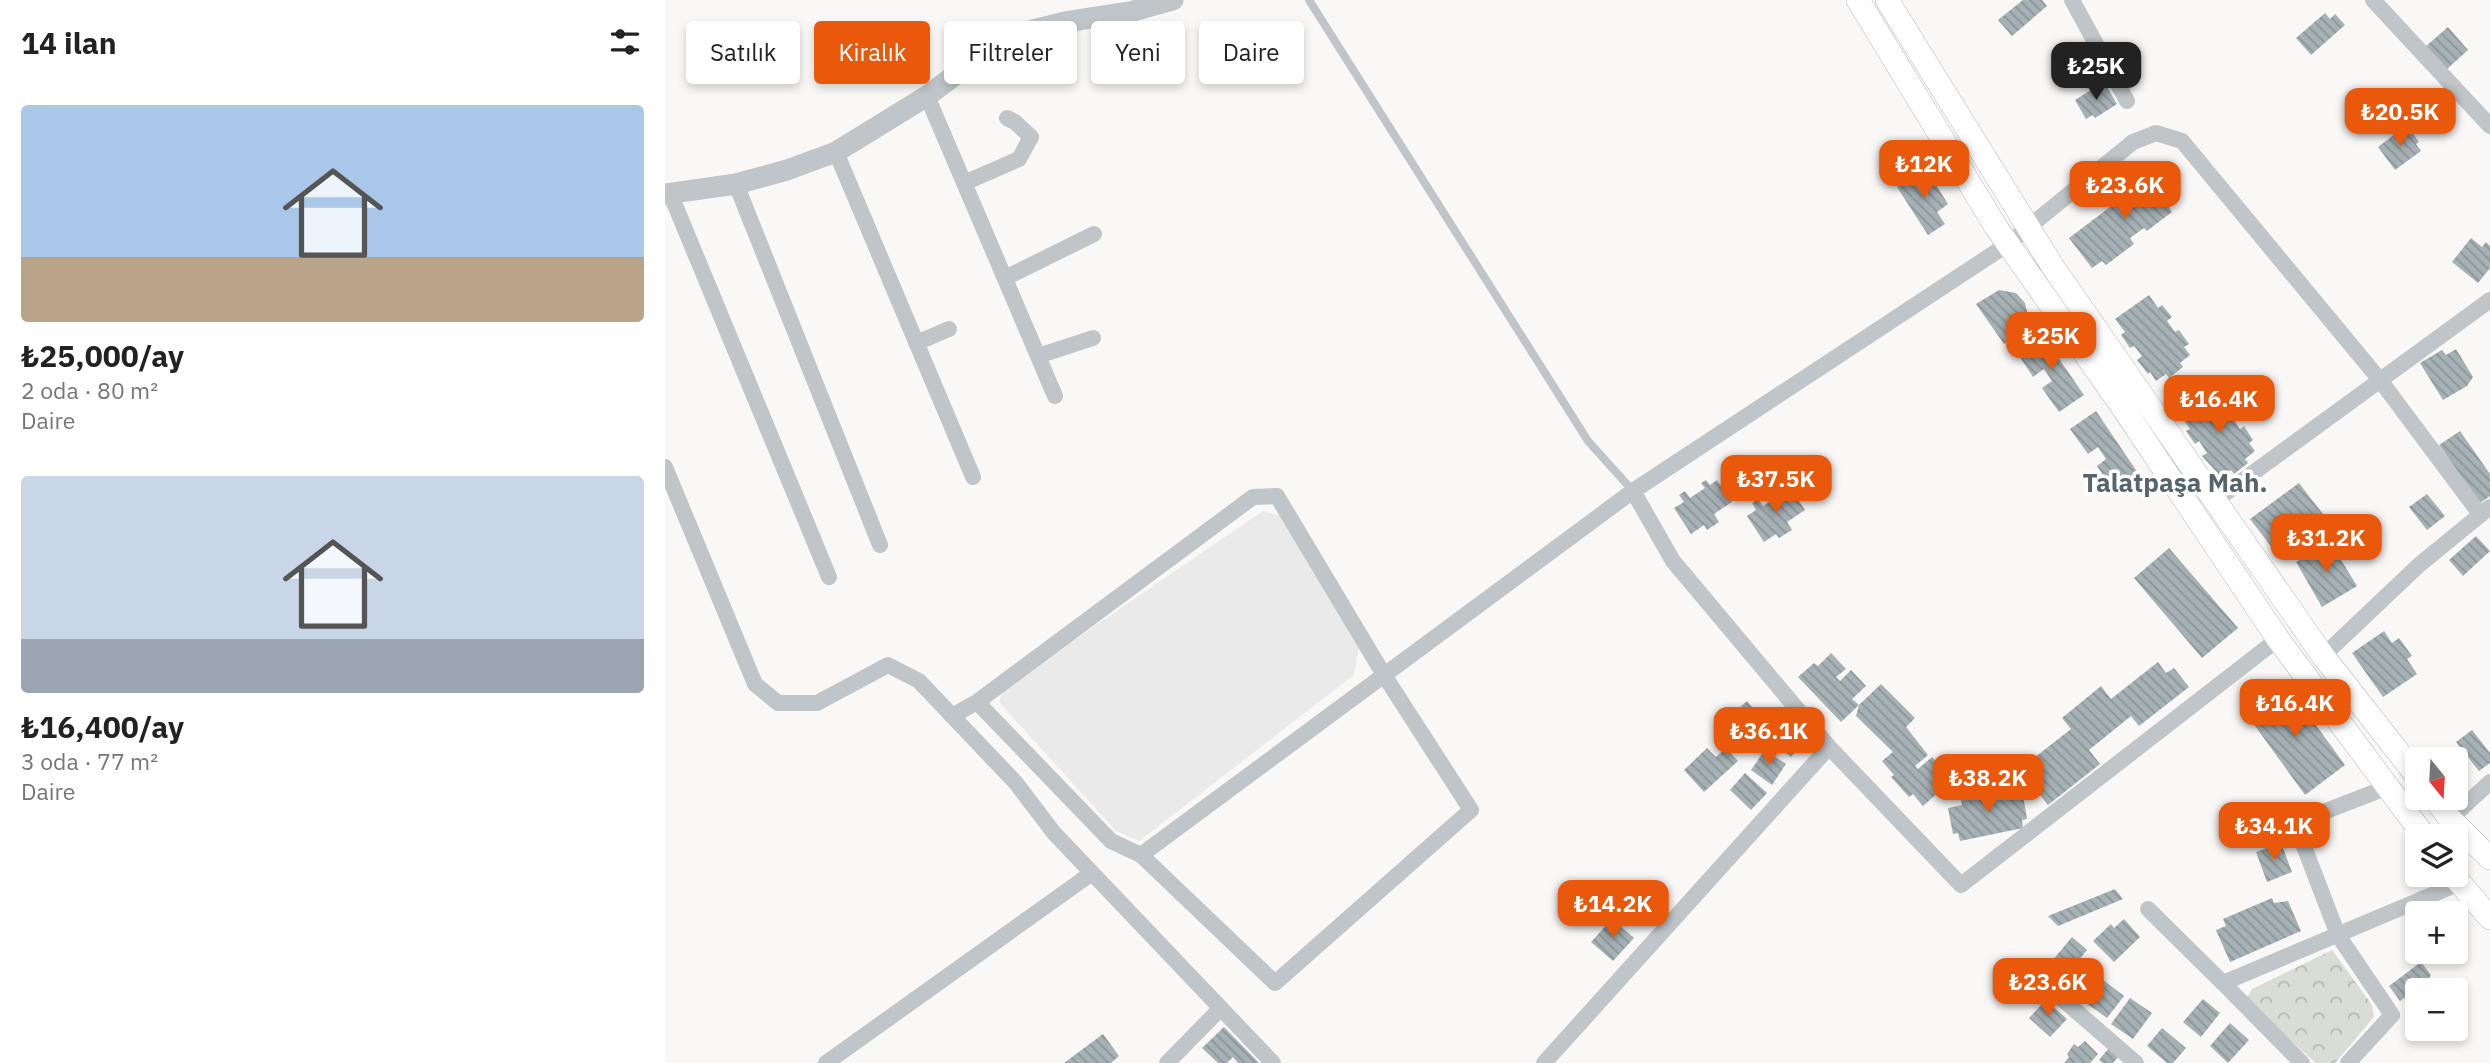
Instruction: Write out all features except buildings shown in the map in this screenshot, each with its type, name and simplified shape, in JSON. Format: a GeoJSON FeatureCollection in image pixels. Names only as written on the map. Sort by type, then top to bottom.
{"type":"FeatureCollection","features":[{"type":"Feature","properties":{"kind":"main road"},"geometry":{"type":"LineString","coordinates":[[1858,0],[2008,244],[2119,402],[2278,639],[2415,824]]}},
{"type":"Feature","properties":{"kind":"main road"},"geometry":{"type":"LineString","coordinates":[[1887,0],[2060,278],[2323,656],[2405,761]]}},
{"type":"Feature","properties":{"kind":"main road"},"geometry":{"type":"LineString","coordinates":[[2443,810],[2490,858]]}},
{"type":"Feature","properties":{"kind":"main road"},"geometry":{"type":"LineString","coordinates":[[2464,887],[2490,918]]}},
{"type":"Feature","properties":{"kind":"street"},"geometry":{"type":"LineString","coordinates":[[2072,0],[2127,101]]}},
{"type":"Feature","properties":{"kind":"street"},"geometry":{"type":"LineString","coordinates":[[2372,0],[2490,126]]}},
{"type":"Feature","properties":{"kind":"street"},"geometry":{"type":"LineString","coordinates":[[829,578],[667,194],[736,184],[787,170],[836,152],[927,96],[1006,37],[1065,22],[1130,12],[1166,1]]}},
{"type":"Feature","properties":{"kind":"street"},"geometry":{"type":"LineString","coordinates":[[927,96],[1055,396]]}},
{"type":"Feature","properties":{"kind":"street"},"geometry":{"type":"LineString","coordinates":[[964,183],[1019,159],[1031,137],[1007,118]]}},
{"type":"Feature","properties":{"kind":"street"},"geometry":{"type":"LineString","coordinates":[[1141,855],[1633,491],[2008,244],[2133,142],[2156,133],[2182,141],[2485,511],[2419,565],[2323,656]]}},
{"type":"Feature","properties":{"kind":"street"},"geometry":{"type":"LineString","coordinates":[[836,152],[973,477]]}},
{"type":"Feature","properties":{"kind":"street"},"geometry":{"type":"LineString","coordinates":[[736,184],[880,545]]}},
{"type":"Feature","properties":{"kind":"street"},"geometry":{"type":"LineString","coordinates":[[1005,278],[1094,234]]}},
{"type":"Feature","properties":{"kind":"street"},"geometry":{"type":"LineString","coordinates":[[2216,500],[2490,300]]}},
{"type":"Feature","properties":{"kind":"street"},"geometry":{"type":"LineString","coordinates":[[916,344],[949,329]]}},
{"type":"Feature","properties":{"kind":"street"},"geometry":{"type":"LineString","coordinates":[[1038,356],[1093,338]]}},
{"type":"Feature","properties":{"kind":"street"},"geometry":{"type":"LineString","coordinates":[[665,467],[755,684],[778,703],[817,703],[888,665],[919,681],[1016,783],[1054,833],[1273,1063]]}},
{"type":"Feature","properties":{"kind":"street"},"geometry":{"type":"LineString","coordinates":[[1633,491],[1673,561],[1829,747],[1961,885],[2278,639]]}},
{"type":"Feature","properties":{"kind":"street"},"geometry":{"type":"LineString","coordinates":[[952,716],[977,702],[1252,498],[1277,496],[1384,675],[1471,810],[1275,983],[1141,855],[1111,841],[977,702]]}},
{"type":"Feature","properties":{"kind":"street"},"geometry":{"type":"LineString","coordinates":[[1544,1063],[1829,747]]}},
{"type":"Feature","properties":{"kind":"street"},"geometry":{"type":"LineString","coordinates":[[2450,819],[2490,782]]}},
{"type":"Feature","properties":{"kind":"street"},"geometry":{"type":"LineString","coordinates":[[2348,1063],[2392,1015],[2338,935],[2295,823],[2388,787]]}},
{"type":"Feature","properties":{"kind":"street"},"geometry":{"type":"LineString","coordinates":[[826,1063],[1092,873]]}},
{"type":"Feature","properties":{"kind":"street"},"geometry":{"type":"LineString","coordinates":[[2223,983],[2338,935],[2440,887]]}},
{"type":"Feature","properties":{"kind":"street"},"geometry":{"type":"LineString","coordinates":[[2148,909],[2302,1063]]}},
{"type":"Feature","properties":{"kind":"street"},"geometry":{"type":"LineString","coordinates":[[2046,985],[2136,1063]]}},
{"type":"Feature","properties":{"kind":"street"},"geometry":{"type":"LineString","coordinates":[[1167,1063],[1221,1007]]}},
{"type":"Feature","properties":{"kind":"lane"},"geometry":{"type":"LineString","coordinates":[[1309,0],[1588,441],[1633,491]]}},
{"type":"Feature","properties":{"kind":"shaded area"},"geometry":{"type":"Polygon","coordinates":[[[1263,511],[1285,517],[1359,647],[1354,675],[1139,841],[1116,831],[999,702],[1004,688],[1263,511]]]}},
{"type":"Feature","properties":{"kind":"green space"},"geometry":{"type":"Polygon","coordinates":[[[2332,950],[2372,1005],[2374,1017],[2335,1063],[2316,1063],[2246,1000],[2252,989],[2332,950]]]}},
{"type":"Feature","properties":{"kind":"district","name":"Talatpaşa Mah."},"geometry":{"type":"Point","coordinates":[2175,483]}}]}
